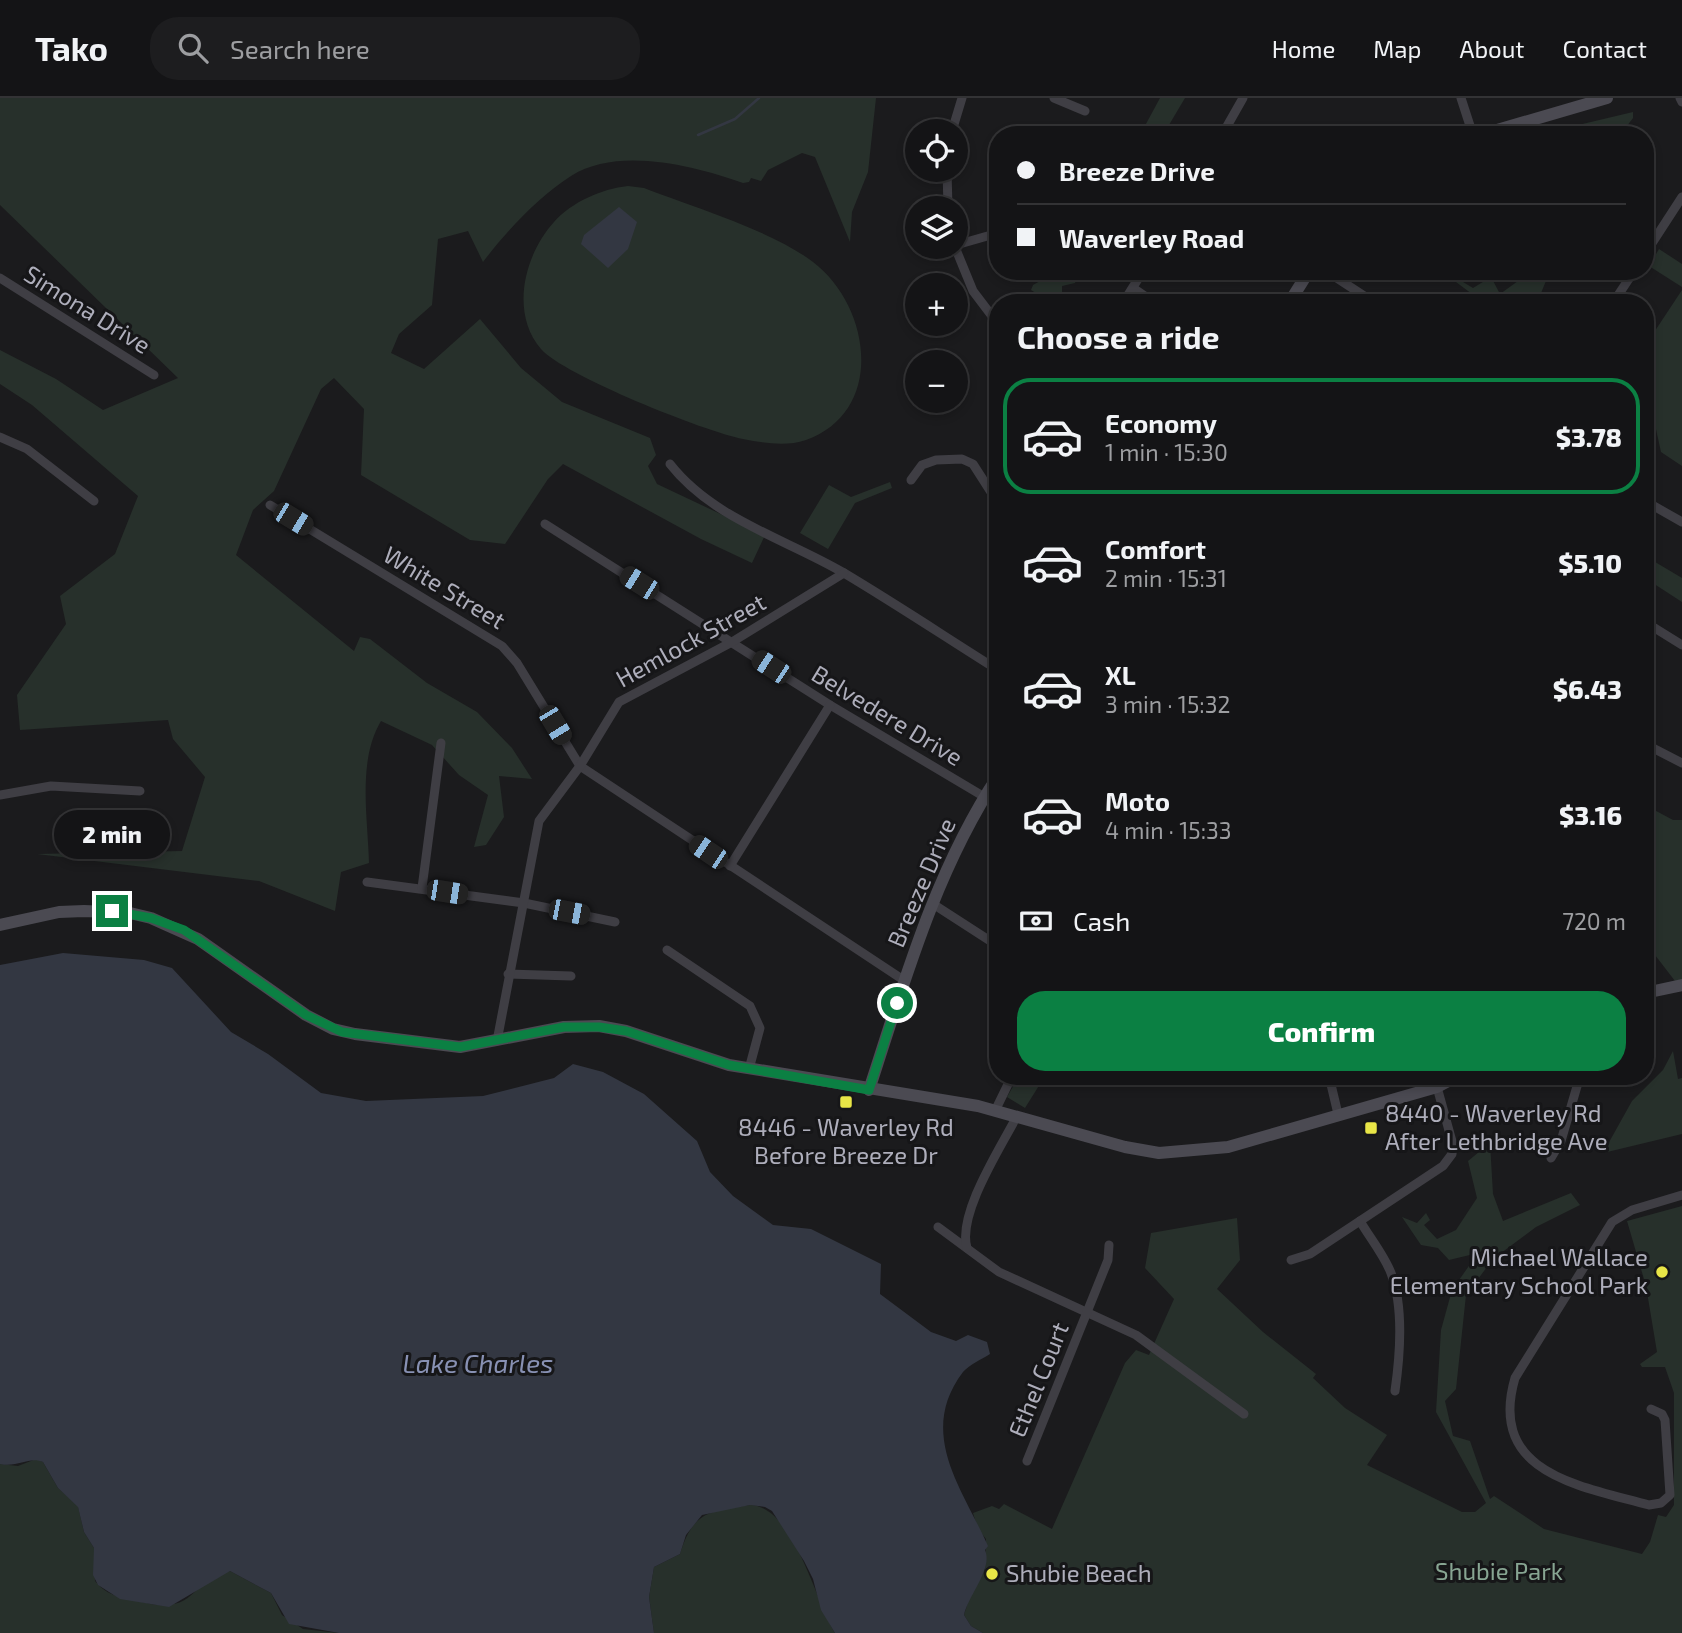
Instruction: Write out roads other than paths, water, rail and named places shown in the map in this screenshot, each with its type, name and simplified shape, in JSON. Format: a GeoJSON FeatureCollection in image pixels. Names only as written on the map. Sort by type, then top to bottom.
{"type":"FeatureCollection","features":[{"type":"Feature","properties":{"kind":"main road"},"geometry":{"type":"LineString","coordinates":[[1506,126],[1577,102],[1607,98]]}},
{"type":"Feature","properties":{"kind":"main road","name":"Breeze Drive"},"geometry":{"type":"LineString","coordinates":[[869,1090],[905,981],[955,848],[989,790]]}},
{"type":"Feature","properties":{"kind":"main road"},"geometry":{"type":"LineString","coordinates":[[0,925],[59,912],[130,913],[184,930],[306,1015],[333,1029],[460,1047],[564,1027],[599,1027],[626,1031],[749,1069],[995,1111],[1125,1147],[1174,1153],[1228,1147],[1441,1085]]}},
{"type":"Feature","properties":{"kind":"main road"},"geometry":{"type":"LineString","coordinates":[[1654,991],[1682,985]]}},
{"type":"Feature","properties":{"kind":"street"},"geometry":{"type":"LineString","coordinates":[[956,119],[962,98]]}},
{"type":"Feature","properties":{"kind":"street"},"geometry":{"type":"LineString","coordinates":[[1054,98],[1085,111]]}},
{"type":"Feature","properties":{"kind":"street"},"geometry":{"type":"LineString","coordinates":[[1227,126],[1243,98]]}},
{"type":"Feature","properties":{"kind":"street"},"geometry":{"type":"LineString","coordinates":[[1461,98],[1470,126]]}},
{"type":"Feature","properties":{"kind":"street"},"geometry":{"type":"LineString","coordinates":[[1654,241],[1681,202]]}},
{"type":"Feature","properties":{"kind":"street"},"geometry":{"type":"LineString","coordinates":[[968,242],[989,236]]}},
{"type":"Feature","properties":{"kind":"street"},"geometry":{"type":"LineString","coordinates":[[960,259],[973,291],[989,312]]}},
{"type":"Feature","properties":{"kind":"street","name":"Simona Drive"},"geometry":{"type":"LineString","coordinates":[[0,278],[154,375]]}},
{"type":"Feature","properties":{"kind":"street"},"geometry":{"type":"LineString","coordinates":[[1129,294],[1138,280]]}},
{"type":"Feature","properties":{"kind":"street"},"geometry":{"type":"LineString","coordinates":[[1340,280],[1361,294]]}},
{"type":"Feature","properties":{"kind":"street"},"geometry":{"type":"LineString","coordinates":[[1133,288],[1142,294]]}},
{"type":"Feature","properties":{"kind":"street"},"geometry":{"type":"LineString","coordinates":[[0,437],[27,449],[94,501]]}},
{"type":"Feature","properties":{"kind":"street"},"geometry":{"type":"LineString","coordinates":[[911,480],[922,465],[950,458],[962,459],[973,464],[989,489]]}},
{"type":"Feature","properties":{"kind":"street"},"geometry":{"type":"LineString","coordinates":[[670,464],[684,482],[721,508],[844,573],[989,664]]}},
{"type":"Feature","properties":{"kind":"street","name":"White Street"},"geometry":{"type":"LineString","coordinates":[[270,505],[502,646],[517,663],[580,766],[905,981]]}},
{"type":"Feature","properties":{"kind":"street"},"geometry":{"type":"LineString","coordinates":[[1654,506],[1682,522]]}},
{"type":"Feature","properties":{"kind":"street","name":"Belvedere Drive"},"geometry":{"type":"LineString","coordinates":[[545,524],[830,705],[989,800]]}},
{"type":"Feature","properties":{"kind":"street","name":"Hemlock Street"},"geometry":{"type":"LineString","coordinates":[[497,1041],[539,821],[580,766],[618,702],[732,642],[844,573]]}},
{"type":"Feature","properties":{"kind":"street"},"geometry":{"type":"LineString","coordinates":[[1654,628],[1682,645]]}},
{"type":"Feature","properties":{"kind":"street"},"geometry":{"type":"LineString","coordinates":[[730,866],[830,705]]}},
{"type":"Feature","properties":{"kind":"street"},"geometry":{"type":"LineString","coordinates":[[422,888],[441,743]]}},
{"type":"Feature","properties":{"kind":"street"},"geometry":{"type":"LineString","coordinates":[[1654,749],[1682,763]]}},
{"type":"Feature","properties":{"kind":"street"},"geometry":{"type":"LineString","coordinates":[[0,795],[51,786],[140,791]]}},
{"type":"Feature","properties":{"kind":"street"},"geometry":{"type":"LineString","coordinates":[[367,882],[524,903],[615,922]]}},
{"type":"Feature","properties":{"kind":"street"},"geometry":{"type":"LineString","coordinates":[[933,904],[989,940]]}},
{"type":"Feature","properties":{"kind":"street"},"geometry":{"type":"LineString","coordinates":[[667,950],[750,1006],[760,1028],[749,1069]]}},
{"type":"Feature","properties":{"kind":"street"},"geometry":{"type":"LineString","coordinates":[[508,974],[571,976]]}},
{"type":"Feature","properties":{"kind":"street"},"geometry":{"type":"LineString","coordinates":[[995,1111],[1008,1085]]}},
{"type":"Feature","properties":{"kind":"street"},"geometry":{"type":"LineString","coordinates":[[1331,1085],[1338,1114]]}},
{"type":"Feature","properties":{"kind":"street"},"geometry":{"type":"LineString","coordinates":[[1551,1158],[1561,1141],[1577,1085]]}},
{"type":"Feature","properties":{"kind":"street"},"geometry":{"type":"LineString","coordinates":[[1291,1260],[1311,1254],[1443,1166],[1451,1154],[1449,1126],[1437,1087]]}},
{"type":"Feature","properties":{"kind":"street"},"geometry":{"type":"LineString","coordinates":[[967,1248],[966,1224],[980,1188],[1017,1116]]}},
{"type":"Feature","properties":{"kind":"street"},"geometry":{"type":"LineString","coordinates":[[1651,1409],[1662,1414],[1665,1420],[1670,1495],[1666,1500],[1649,1505],[1555,1478],[1539,1468],[1528,1459],[1515,1438],[1509,1406],[1515,1378],[1612,1222],[1632,1210],[1682,1195]]}},
{"type":"Feature","properties":{"kind":"street"},"geometry":{"type":"LineString","coordinates":[[1360,1222],[1388,1268],[1395,1287],[1398,1366],[1395,1391]]}},
{"type":"Feature","properties":{"kind":"street"},"geometry":{"type":"LineString","coordinates":[[938,1227],[999,1272],[1136,1335],[1244,1413]]}},
{"type":"Feature","properties":{"kind":"street","name":"Ethel Court"},"geometry":{"type":"LineString","coordinates":[[1027,1461],[1108,1260],[1108,1245]]}},
{"type":"Feature","properties":{"kind":"water"},"geometry":{"type":"Polygon","coordinates":[[[619,207],[637,222],[628,249],[608,268],[581,244],[584,235],[619,207]]]}},
{"type":"Feature","properties":{"kind":"water","name":"Lake Charles"},"geometry":{"type":"Polygon","coordinates":[[[63,953],[144,960],[172,968],[231,1032],[268,1054],[321,1093],[366,1101],[483,1096],[554,1078],[573,1064],[603,1072],[644,1094],[697,1141],[710,1172],[733,1196],[773,1225],[811,1229],[881,1264],[880,1294],[931,1332],[956,1341],[968,1335],[987,1342],[990,1354],[963,1372],[950,1395],[944,1418],[944,1440],[949,1462],[988,1546],[985,1550],[986,1565],[964,1615],[971,1626],[983,1633],[835,1633],[821,1610],[813,1579],[804,1561],[772,1511],[750,1505],[702,1515],[686,1535],[680,1554],[654,1567],[649,1597],[654,1633],[339,1633],[289,1624],[271,1593],[230,1571],[169,1607],[120,1599],[98,1585],[93,1575],[94,1548],[84,1532],[78,1507],[58,1488],[43,1462],[33,1460],[12,1465],[0,1464],[0,965],[63,953]]]}},
{"type":"Feature","properties":{"kind":"waterway"},"geometry":{"type":"LineString","coordinates":[[698,135],[735,119],[759,98]]}},
{"type":"Feature","properties":{"kind":"place","name":"8446 - Waverley Rd Before Breeze Dr"},"geometry":{"type":"Point","coordinates":[846,1102]}},
{"type":"Feature","properties":{"kind":"place","name":"8440 - Waverley Rd After Lethbridge Ave"},"geometry":{"type":"Point","coordinates":[1371,1128]}},
{"type":"Feature","properties":{"kind":"place","name":"Michael Wallace Elementary School Park"},"geometry":{"type":"Point","coordinates":[1662,1272]}},
{"type":"Feature","properties":{"kind":"place","name":"Shubie Beach"},"geometry":{"type":"Point","coordinates":[992,1574]}},
{"type":"Feature","properties":{"kind":"park label","name":"Shubie Park"},"geometry":{"type":"Point","coordinates":[1499,1572]}}]}
